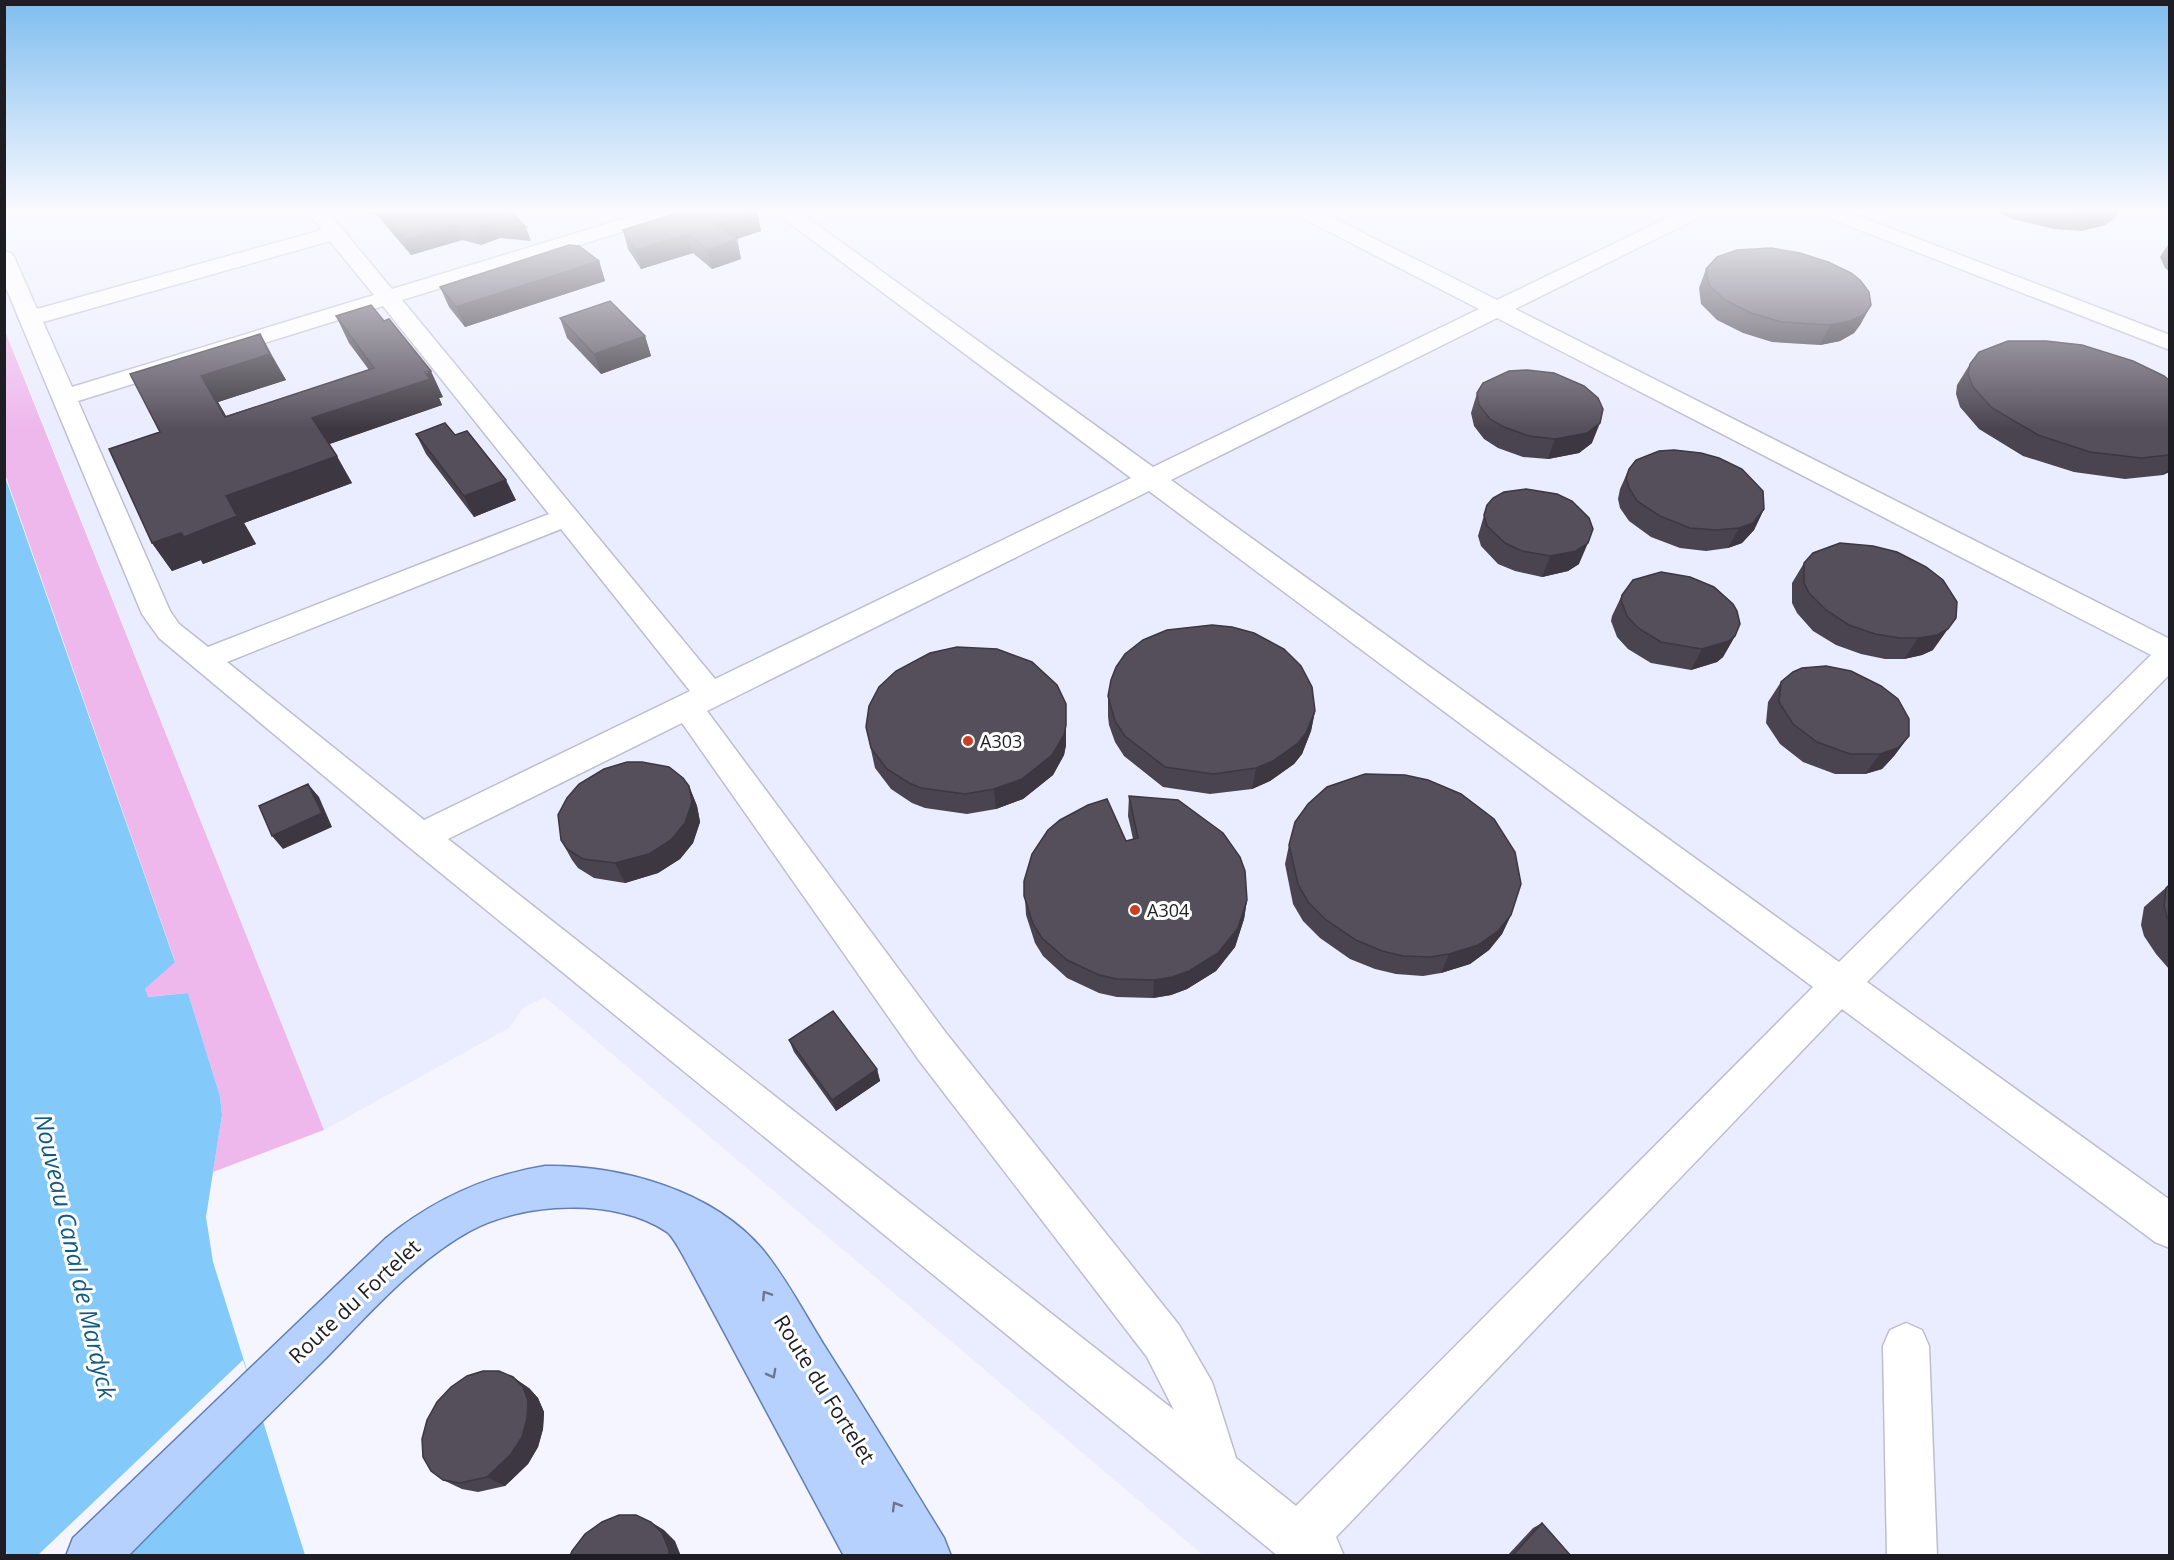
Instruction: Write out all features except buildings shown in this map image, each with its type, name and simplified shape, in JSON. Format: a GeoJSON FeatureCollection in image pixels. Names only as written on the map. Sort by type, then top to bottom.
{"type":"FeatureCollection","features":[{"type":"Feature","properties":{"kind":"main road","name":"Route du Fortelet"},"geometry":{"type":"LineString","coordinates":[[91,1556],[369,1282],[408,1248],[440,1225],[475,1206],[510,1193],[550,1187],[596,1187],[644,1198],[720,1239],[735,1253],[761,1287],[926,1556]]}},
{"type":"Feature","properties":{"kind":"main road","name":"Route du Fortelet"},"geometry":{"type":"LineString","coordinates":[[679,1215],[707,1254],[872,1556]]}},
{"type":"Feature","properties":{"kind":"lane"},"geometry":{"type":"LineString","coordinates":[[16,284],[157,614],[169,631],[421,837],[1309,1548],[1840,985],[2169,654],[1448,284]]}},
{"type":"Feature","properties":{"kind":"lane"},"geometry":{"type":"LineString","coordinates":[[31,318],[153,284]]}},
{"type":"Feature","properties":{"kind":"lane"},"geometry":{"type":"LineString","coordinates":[[377,284],[567,517],[699,701],[932,1046],[1163,1341],[1195,1398],[1215,1472]]}},
{"type":"Feature","properties":{"kind":"lane"},"geometry":{"type":"LineString","coordinates":[[65,397],[431,284]]}},
{"type":"Feature","properties":{"kind":"lane"},"geometry":{"type":"LineString","coordinates":[[885,284],[2169,1227]]}},
{"type":"Feature","properties":{"kind":"lane"},"geometry":{"type":"LineString","coordinates":[[421,837],[1548,284]]}},
{"type":"Feature","properties":{"kind":"lane"},"geometry":{"type":"LineString","coordinates":[[2016,284],[2169,343]]}},
{"type":"Feature","properties":{"kind":"lane"},"geometry":{"type":"LineString","coordinates":[[203,660],[567,517]]}},
{"type":"Feature","properties":{"kind":"lane"},"geometry":{"type":"LineString","coordinates":[[1906,1346],[1912,1556]]}},
{"type":"Feature","properties":{"kind":"shaded area"},"geometry":{"type":"Polygon","coordinates":[[[5,284],[2169,284],[2169,1555],[1203,1555],[545,997],[523,1008],[509,1028],[324,1130],[5,328],[5,284]]]}},
{"type":"Feature","properties":{"kind":"shaded area"},"geometry":{"type":"Polygon","coordinates":[[[4,328],[324,1130],[213,1172],[222,1115],[220,1096],[188,993],[147,997],[145,989],[175,961],[5,474],[4,328]]]}},
{"type":"Feature","properties":{"kind":"water","name":"Nouveau Canal de Mardyck"},"geometry":{"type":"Polygon","coordinates":[[[4,474],[175,962],[145,989],[148,997],[188,993],[220,1096],[222,1115],[206,1217],[213,1262],[305,1555],[7,1555],[4,1545],[4,474]]]}},
{"type":"Feature","properties":{"kind":"pier"},"geometry":{"type":"Polygon","coordinates":[[[243,1360],[261,1415],[119,1556],[38,1555],[243,1360]]]}},
{"type":"Feature","properties":{"kind":"place","name":"A303"},"geometry":{"type":"Point","coordinates":[968,741]}},
{"type":"Feature","properties":{"kind":"place","name":"A304"},"geometry":{"type":"Point","coordinates":[1135,910]}}]}
